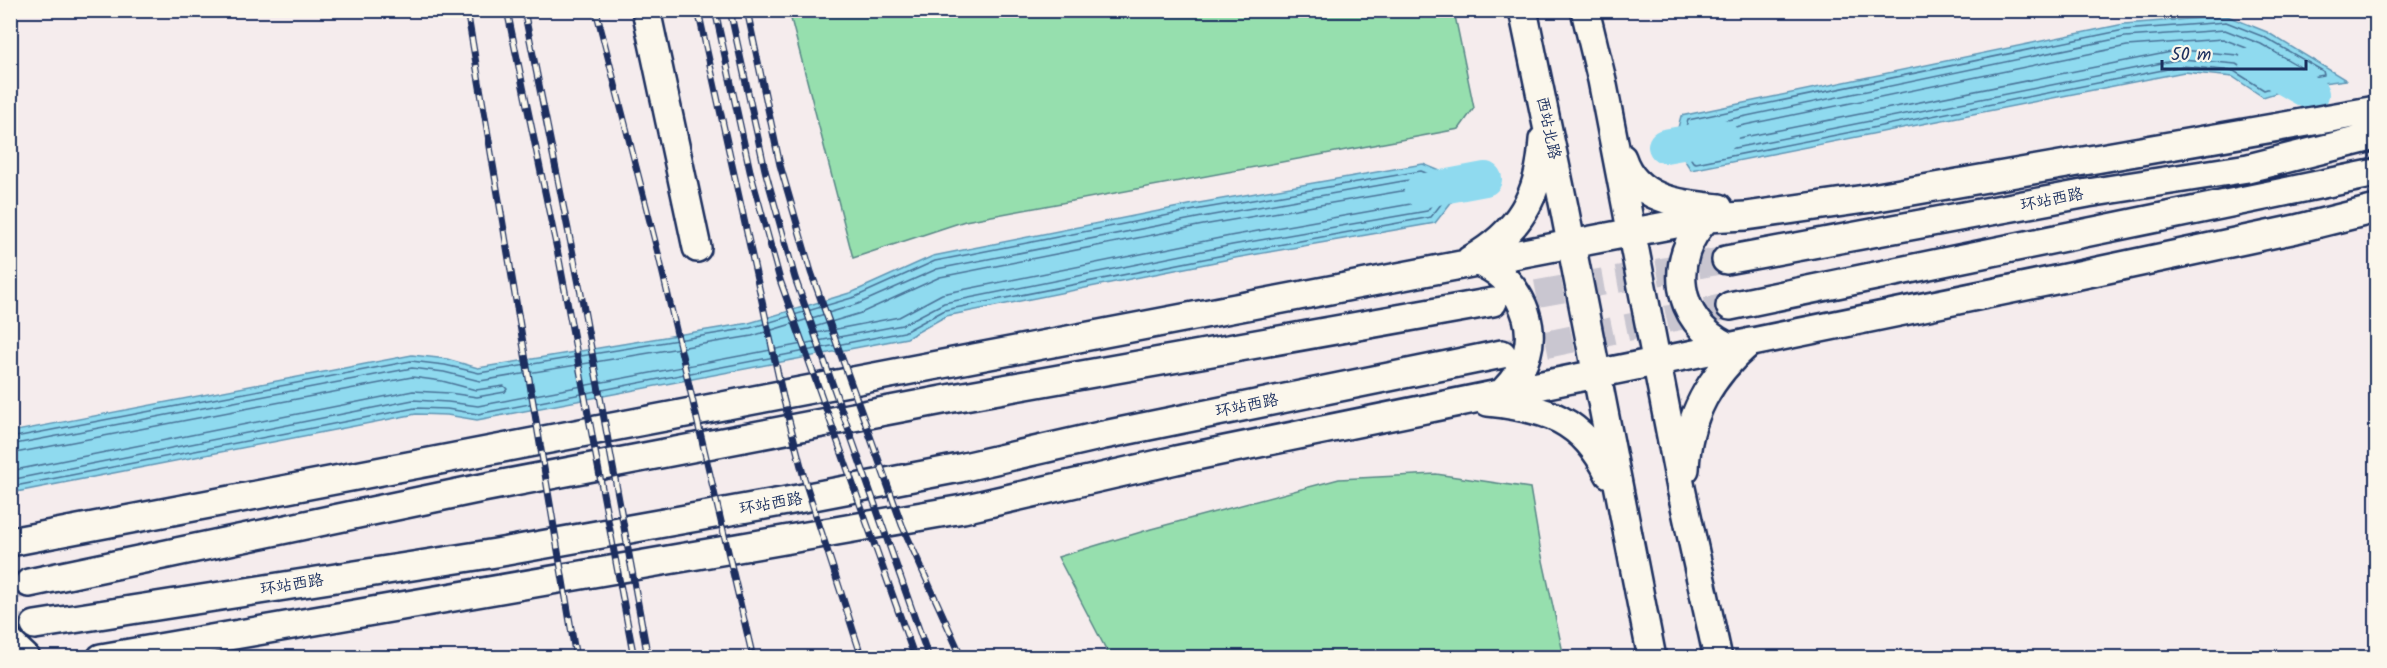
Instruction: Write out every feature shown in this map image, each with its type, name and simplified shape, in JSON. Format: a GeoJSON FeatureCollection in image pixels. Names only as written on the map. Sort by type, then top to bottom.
{"type":"FeatureCollection","features":[{"type":"Feature","properties":{"kind":"main road"},"geometry":{"type":"LineString","coordinates":[[646,10],[697,248]]}},
{"type":"Feature","properties":{"kind":"main road","name":"西站北路"},"geometry":{"type":"LineString","coordinates":[[1523,10],[1544,106],[1621,501]]}},
{"type":"Feature","properties":{"kind":"main road"},"geometry":{"type":"LineString","coordinates":[[1585,10],[1609,116],[1698,574],[1718,657]]}},
{"type":"Feature","properties":{"kind":"main road"},"geometry":{"type":"LineString","coordinates":[[1468,265],[1508,232],[1531,200],[1542,153],[1544,106]]}},
{"type":"Feature","properties":{"kind":"main road"},"geometry":{"type":"LineString","coordinates":[[10,542],[480,456],[1707,218],[1746,216],[1872,198],[2376,110]]}},
{"type":"Feature","properties":{"kind":"main road"},"geometry":{"type":"LineString","coordinates":[[1609,116],[1624,164],[1641,188],[1665,200],[1721,208],[1746,216]]}},
{"type":"Feature","properties":{"kind":"main road","name":"环站西路"},"geometry":{"type":"LineString","coordinates":[[1726,260],[2088,193],[2248,168],[2376,136]]}},
{"type":"Feature","properties":{"kind":"main road"},"geometry":{"type":"LineString","coordinates":[[1730,306],[2376,173]]}},
{"type":"Feature","properties":{"kind":"main road"},"geometry":{"type":"LineString","coordinates":[[101,657],[963,509],[1088,478],[2262,236],[2376,209]]}},
{"type":"Feature","properties":{"kind":"main road"},"geometry":{"type":"LineString","coordinates":[[1707,218],[1696,228],[1684,253],[1682,264],[1684,290],[1693,318],[1701,328],[1739,344]]}},
{"type":"Feature","properties":{"kind":"main road"},"geometry":{"type":"LineString","coordinates":[[1468,265],[1493,268],[1513,288],[1521,304],[1529,334],[1528,351],[1514,381],[1503,392]]}},
{"type":"Feature","properties":{"kind":"main road"},"geometry":{"type":"LineString","coordinates":[[29,583],[477,489],[837,420],[1493,302]]}},
{"type":"Feature","properties":{"kind":"main road"},"geometry":{"type":"LineString","coordinates":[[1684,503],[1685,462],[1689,433],[1694,418],[1702,399],[1739,344]]}},
{"type":"Feature","properties":{"kind":"main road","name":"环站西路"},"geometry":{"type":"LineString","coordinates":[[35,625],[496,553],[810,497],[960,468],[1104,435],[1502,354]]}},
{"type":"Feature","properties":{"kind":"main road"},"geometry":{"type":"LineString","coordinates":[[1466,399],[1533,409],[1555,416],[1572,425],[1589,442],[1602,461],[1621,501],[1652,657]]}},
{"type":"Feature","properties":{"kind":"main road"},"geometry":{"type":"LineString","coordinates":[[10,563],[40,536]]}},
{"type":"Feature","properties":{"kind":"main road"},"geometry":{"type":"LineString","coordinates":[[1698,574],[1704,657]]}},
{"type":"Feature","properties":{"kind":"main road"},"geometry":{"type":"LineString","coordinates":[[10,643],[26,657]]}},
{"type":"Feature","properties":{"kind":"green space"},"geometry":{"type":"Polygon","coordinates":[[[789,11],[1454,11],[1474,108],[1459,129],[965,221],[853,258],[789,11]]]}},
{"type":"Feature","properties":{"kind":"green space"},"geometry":{"type":"Polygon","coordinates":[[[1436,474],[1530,488],[1540,547],[1564,657],[1110,657],[1058,557],[1151,529],[1339,479],[1436,474]]]}},
{"type":"Feature","properties":{"kind":"water"},"geometry":{"type":"Polygon","coordinates":[[[2227,16],[2267,32],[2346,80],[2298,86],[2263,97],[2233,77],[2184,72],[1691,170],[1674,144],[1681,116],[2124,24],[2227,16]]]}},
{"type":"Feature","properties":{"kind":"water"},"geometry":{"type":"Polygon","coordinates":[[[1423,164],[1467,182],[1435,223],[1235,258],[946,316],[907,338],[477,420],[447,415],[416,414],[11,493],[11,432],[412,355],[447,359],[478,368],[749,323],[853,292],[933,256],[1199,203],[1423,164]]]}},
{"type":"Feature","properties":{"kind":"waterway"},"geometry":{"type":"LineString","coordinates":[[2256,62],[2312,94]]}},
{"type":"Feature","properties":{"kind":"waterway"},"geometry":{"type":"LineString","coordinates":[[1665,146],[1721,136]]}},
{"type":"Feature","properties":{"kind":"waterway"},"geometry":{"type":"LineString","coordinates":[[1421,191],[1485,179]]}},
{"type":"Feature","properties":{"kind":"tunnel"},"geometry":{"type":"LineString","coordinates":[[1496,301],[1726,260]]}},
{"type":"Feature","properties":{"kind":"tunnel"},"geometry":{"type":"LineString","coordinates":[[1506,353],[1730,306]]}},
{"type":"Feature","properties":{"kind":"tunnel"},"geometry":{"type":"LineString","coordinates":[[10,587],[29,583]]}},
{"type":"Feature","properties":{"kind":"tunnel"},"geometry":{"type":"LineString","coordinates":[[10,630],[35,625]]}},
{"type":"Feature","properties":{"kind":"railway"},"geometry":{"type":"LineString","coordinates":[[467,10],[576,658]]}},
{"type":"Feature","properties":{"kind":"railway"},"geometry":{"type":"LineString","coordinates":[[507,10],[559,259],[634,658]]}},
{"type":"Feature","properties":{"kind":"railway"},"geometry":{"type":"LineString","coordinates":[[524,10],[583,304],[648,658]]}},
{"type":"Feature","properties":{"kind":"railway"},"geometry":{"type":"LineString","coordinates":[[596,10],[659,257],[753,658]]}},
{"type":"Feature","properties":{"kind":"railway"},"geometry":{"type":"LineString","coordinates":[[698,10],[783,397],[804,478],[862,658]]}},
{"type":"Feature","properties":{"kind":"railway"},"geometry":{"type":"LineString","coordinates":[[715,10],[750,171],[780,280],[915,658]]}},
{"type":"Feature","properties":{"kind":"railway"},"geometry":{"type":"LineString","coordinates":[[730,10],[765,170],[795,278],[929,658]]}},
{"type":"Feature","properties":{"kind":"railway"},"geometry":{"type":"LineString","coordinates":[[747,10],[780,165],[811,272],[902,525],[962,658]]}}]}
